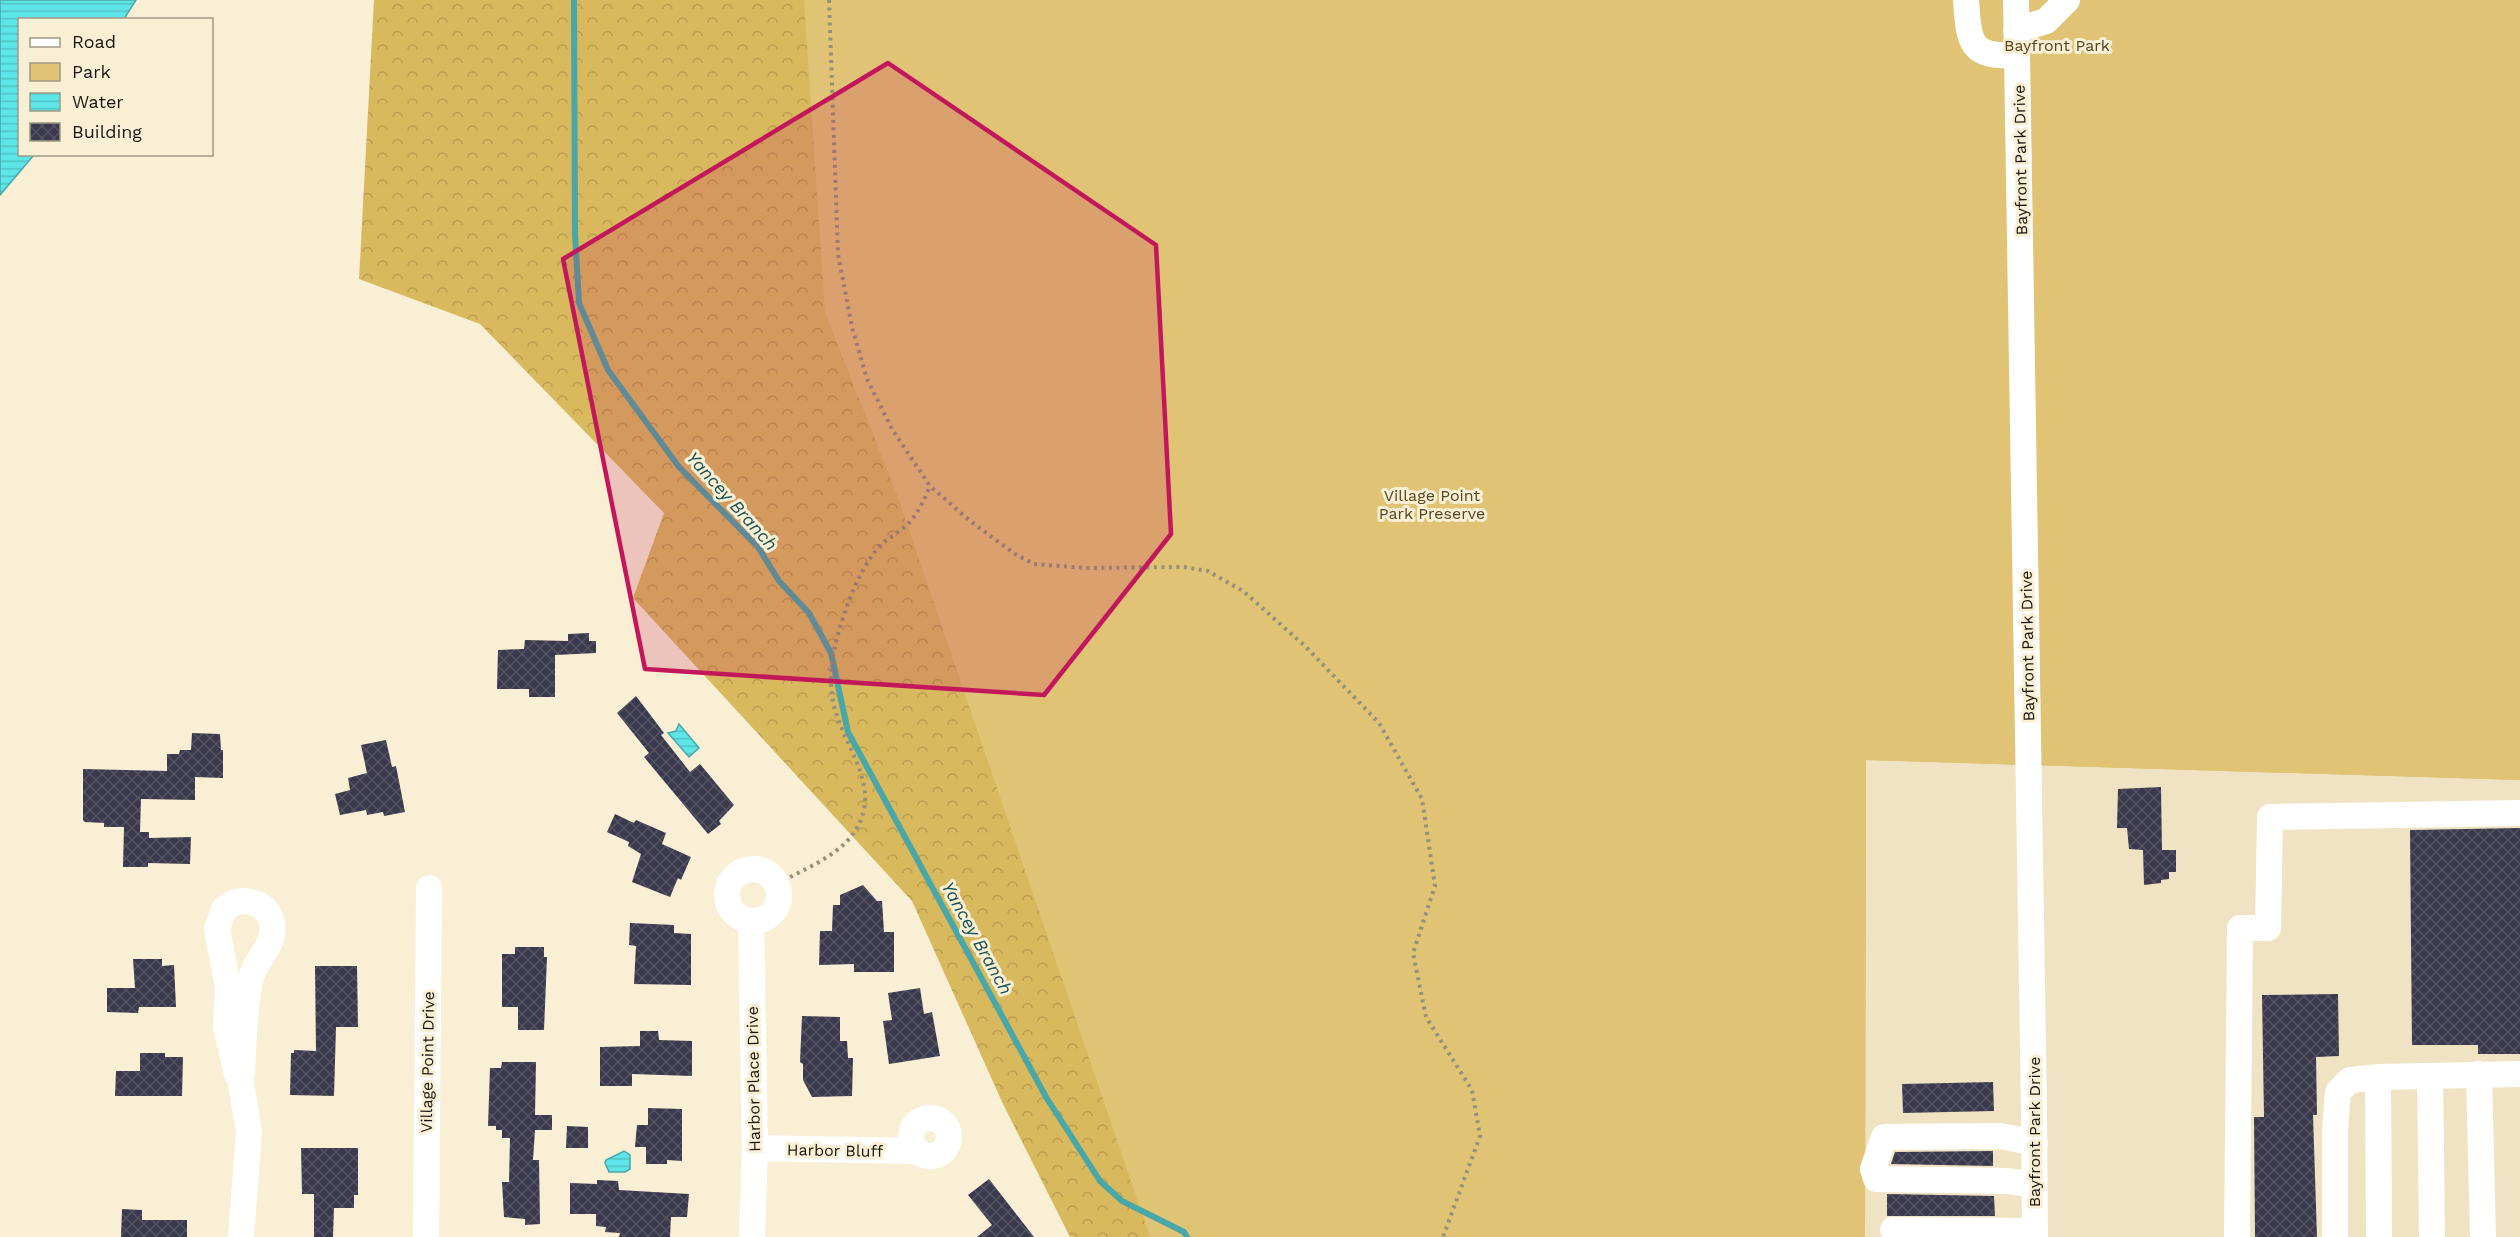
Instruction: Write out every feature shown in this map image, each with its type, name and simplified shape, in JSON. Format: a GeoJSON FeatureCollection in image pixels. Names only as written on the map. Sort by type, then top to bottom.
{"type":"FeatureCollection","features":[{"type":"Feature","properties":{"kind":"street"},"geometry":{"type":"LineString","coordinates":[[1966,0],[1968,35],[1980,51],[1996,57],[2017,55]]}},
{"type":"Feature","properties":{"kind":"street","name":"Bayfront Park Drive"},"geometry":{"type":"LineString","coordinates":[[2016,0],[2035,1234]]}},
{"type":"Feature","properties":{"kind":"street"},"geometry":{"type":"LineString","coordinates":[[2016,30],[2046,21],[2067,0]]}},
{"type":"Feature","properties":{"kind":"street"},"geometry":{"type":"LineString","coordinates":[[2237,1237],[2240,928],[2268,928],[2270,817],[2520,813]]}},
{"type":"Feature","properties":{"kind":"street"},"geometry":{"type":"LineString","coordinates":[[756,869],[765,871],[777,884],[778,901],[768,916],[752,921],[736,915],[728,901],[729,884],[740,872],[756,869]]}},
{"type":"Feature","properties":{"kind":"street","name":"Village Point Drive"},"geometry":{"type":"LineString","coordinates":[[426,1237],[429,888]]}},
{"type":"Feature","properties":{"kind":"street"},"geometry":{"type":"LineString","coordinates":[[240,1078],[252,975],[272,939],[272,924],[268,910],[246,901],[235,902],[224,909],[217,929],[228,988],[226,1027],[237,1074],[240,1078],[249,1132],[241,1237]]}},
{"type":"Feature","properties":{"kind":"street","name":"Harbor Place Drive"},"geometry":{"type":"LineString","coordinates":[[752,921],[755,1148],[752,1237]]}},
{"type":"Feature","properties":{"kind":"street"},"geometry":{"type":"LineString","coordinates":[[2479,1074],[2483,1237]]}},
{"type":"Feature","properties":{"kind":"street"},"geometry":{"type":"LineString","coordinates":[[2335,1237],[2335,1130],[2338,1092],[2350,1080],[2378,1077],[2520,1074]]}},
{"type":"Feature","properties":{"kind":"street"},"geometry":{"type":"LineString","coordinates":[[2430,1076],[2432,1237]]}},
{"type":"Feature","properties":{"kind":"street"},"geometry":{"type":"LineString","coordinates":[[2378,1077],[2379,1237]]}},
{"type":"Feature","properties":{"kind":"street"},"geometry":{"type":"LineString","coordinates":[[2034,1185],[2008,1181],[1876,1179],[1873,1169],[1884,1137],[2000,1136],[2035,1143]]}},
{"type":"Feature","properties":{"kind":"street","name":"Harbor Bluff"},"geometry":{"type":"LineString","coordinates":[[755,1148],[916,1151]]}},
{"type":"Feature","properties":{"kind":"street"},"geometry":{"type":"LineString","coordinates":[[1893,1230],[2035,1234]]}},
{"type":"Feature","properties":{"kind":"path"},"geometry":{"type":"LineString","coordinates":[[829,0],[838,254],[852,327],[867,379],[892,429],[930,486],[970,521],[1015,554],[1034,564],[1084,568],[1184,567],[1208,571],[1243,591],[1305,646],[1379,723],[1422,799],[1435,886],[1413,954],[1426,1017],[1472,1090],[1480,1136],[1443,1237]]}},
{"type":"Feature","properties":{"kind":"path"},"geometry":{"type":"LineString","coordinates":[[777,884],[834,852],[849,838],[858,824],[866,794],[863,778],[835,711],[831,691],[833,653],[851,595],[864,569],[879,547],[908,524],[922,506],[930,486]]}},
{"type":"Feature","properties":{"kind":"highlighted area"},"geometry":{"type":"Polygon","coordinates":[[[888,63],[1156,245],[1171,534],[1044,695],[645,669],[563,259],[888,63]]]}},
{"type":"Feature","properties":{"kind":"shaded area"},"geometry":{"type":"Polygon","coordinates":[[[1866,760],[2520,780],[2520,1237],[1865,1237],[1866,760]]]}},
{"type":"Feature","properties":{"kind":"green space","name":"Village Point Park Preserve"},"geometry":{"type":"Polygon","coordinates":[[[374,0],[2520,0],[2520,780],[1866,760],[1865,1237],[1070,1237],[1003,1104],[912,901],[633,598],[664,513],[480,324],[359,279],[374,0]]]}},
{"type":"Feature","properties":{"kind":"green space","name":"Village Point Park Preserve"},"geometry":{"type":"Polygon","coordinates":[[[804,0],[2520,0],[2520,780],[1866,760],[1865,1237],[1150,1237],[896,492],[825,313],[804,0]]]}},
{"type":"Feature","properties":{"kind":"water"},"geometry":{"type":"Polygon","coordinates":[[[0,0],[136,0],[125,18],[18,18],[18,156],[33,156],[0,195],[0,0]]]}},
{"type":"Feature","properties":{"kind":"water"},"geometry":{"type":"Polygon","coordinates":[[[679,724],[699,748],[689,757],[668,733],[676,731],[679,724]]]}},
{"type":"Feature","properties":{"kind":"water"},"geometry":{"type":"Polygon","coordinates":[[[624,1151],[630,1155],[630,1169],[625,1172],[609,1172],[606,1160],[624,1151]]]}},
{"type":"Feature","properties":{"kind":"building"},"geometry":{"type":"Polygon","coordinates":[[[589,633],[589,641],[596,641],[596,653],[555,655],[555,697],[529,697],[529,689],[497,689],[498,650],[524,649],[525,640],[568,641],[568,634],[589,633]]]}},
{"type":"Feature","properties":{"kind":"building"},"geometry":{"type":"Polygon","coordinates":[[[636,696],[664,733],[661,735],[690,772],[700,764],[734,805],[719,821],[721,824],[708,834],[644,757],[649,753],[617,713],[636,696]]]}},
{"type":"Feature","properties":{"kind":"building"},"geometry":{"type":"Polygon","coordinates":[[[192,733],[220,734],[221,750],[223,750],[223,778],[195,777],[195,800],[141,799],[140,832],[149,832],[149,838],[191,837],[190,864],[148,863],[148,867],[123,867],[124,827],[104,827],[104,823],[83,820],[83,769],[167,771],[167,754],[179,754],[180,750],[191,750],[192,733]]]}},
{"type":"Feature","properties":{"kind":"building"},"geometry":{"type":"Polygon","coordinates":[[[386,740],[392,767],[396,766],[405,812],[384,816],[383,812],[367,815],[366,810],[340,815],[335,794],[350,790],[348,778],[367,773],[361,745],[386,740]]]}},
{"type":"Feature","properties":{"kind":"building"},"geometry":{"type":"Polygon","coordinates":[[[2161,787],[2162,850],[2176,850],[2176,872],[2169,872],[2169,879],[2161,880],[2161,883],[2144,885],[2143,850],[2129,849],[2127,828],[2117,828],[2118,789],[2161,787]]]}},
{"type":"Feature","properties":{"kind":"building"},"geometry":{"type":"Polygon","coordinates":[[[615,814],[634,823],[636,820],[666,833],[662,844],[691,857],[681,880],[678,878],[670,897],[632,882],[641,854],[628,846],[629,842],[607,832],[615,814]]]}},
{"type":"Feature","properties":{"kind":"building"},"geometry":{"type":"Polygon","coordinates":[[[2520,828],[2520,1054],[2478,1054],[2478,1045],[2412,1045],[2410,830],[2520,828]]]}},
{"type":"Feature","properties":{"kind":"building"},"geometry":{"type":"Polygon","coordinates":[[[863,885],[877,901],[882,901],[884,932],[894,932],[894,972],[854,972],[854,964],[819,965],[820,931],[832,931],[833,905],[840,905],[840,895],[863,885]]]}},
{"type":"Feature","properties":{"kind":"building"},"geometry":{"type":"Polygon","coordinates":[[[630,923],[674,925],[674,933],[691,934],[691,985],[634,984],[636,946],[629,945],[630,923]]]}},
{"type":"Feature","properties":{"kind":"building"},"geometry":{"type":"Polygon","coordinates":[[[515,947],[544,947],[544,957],[547,957],[544,1030],[518,1030],[518,1007],[502,1007],[502,954],[515,954],[515,947]]]}},
{"type":"Feature","properties":{"kind":"building"},"geometry":{"type":"Polygon","coordinates":[[[133,959],[162,959],[162,966],[174,965],[176,1007],[139,1007],[138,1013],[107,1012],[107,988],[135,988],[133,959]]]}},
{"type":"Feature","properties":{"kind":"building"},"geometry":{"type":"Polygon","coordinates":[[[315,966],[357,966],[358,1027],[336,1027],[334,1096],[290,1095],[291,1053],[294,1053],[294,1050],[316,1051],[315,966]]]}},
{"type":"Feature","properties":{"kind":"building"},"geometry":{"type":"Polygon","coordinates":[[[920,988],[924,1014],[932,1012],[940,1056],[889,1064],[883,1021],[892,1020],[888,993],[920,988]]]}},
{"type":"Feature","properties":{"kind":"building"},"geometry":{"type":"Polygon","coordinates":[[[2338,994],[2339,1056],[2316,1057],[2317,1115],[2313,1115],[2317,1237],[2255,1237],[2254,1117],[2264,1117],[2262,995],[2338,994]]]}},
{"type":"Feature","properties":{"kind":"building"},"geometry":{"type":"Polygon","coordinates":[[[802,1016],[840,1017],[840,1041],[847,1041],[848,1058],[853,1058],[852,1096],[812,1097],[803,1080],[803,1064],[800,1062],[802,1016]]]}},
{"type":"Feature","properties":{"kind":"building"},"geometry":{"type":"Polygon","coordinates":[[[640,1031],[658,1031],[659,1040],[692,1041],[692,1076],[632,1074],[632,1086],[600,1086],[600,1047],[640,1046],[640,1031]]]}},
{"type":"Feature","properties":{"kind":"building"},"geometry":{"type":"Polygon","coordinates":[[[140,1053],[165,1053],[165,1057],[183,1057],[182,1096],[115,1096],[116,1071],[140,1071],[140,1053]]]}},
{"type":"Feature","properties":{"kind":"building"},"geometry":{"type":"Polygon","coordinates":[[[502,1062],[536,1062],[535,1115],[552,1115],[552,1130],[535,1130],[533,1160],[539,1160],[540,1224],[525,1225],[525,1219],[504,1217],[502,1182],[509,1182],[510,1138],[502,1138],[502,1130],[496,1130],[496,1126],[488,1126],[490,1068],[501,1068],[502,1062]]]}},
{"type":"Feature","properties":{"kind":"building"},"geometry":{"type":"Polygon","coordinates":[[[1993,1082],[1994,1111],[1903,1113],[1902,1084],[1993,1082]]]}},
{"type":"Feature","properties":{"kind":"building"},"geometry":{"type":"Polygon","coordinates":[[[648,1108],[682,1109],[682,1161],[667,1160],[667,1164],[646,1164],[646,1147],[635,1147],[637,1125],[648,1125],[648,1108]]]}},
{"type":"Feature","properties":{"kind":"building"},"geometry":{"type":"Polygon","coordinates":[[[567,1126],[588,1127],[588,1148],[566,1148],[567,1126]]]}},
{"type":"Feature","properties":{"kind":"building"},"geometry":{"type":"Polygon","coordinates":[[[301,1148],[358,1148],[358,1195],[354,1195],[354,1208],[334,1208],[333,1237],[314,1237],[314,1194],[302,1194],[301,1148]]]}},
{"type":"Feature","properties":{"kind":"building"},"geometry":{"type":"Polygon","coordinates":[[[1993,1151],[1993,1166],[1891,1164],[1895,1152],[1993,1151]]]}},
{"type":"Feature","properties":{"kind":"building"},"geometry":{"type":"Polygon","coordinates":[[[989,1179],[1034,1237],[977,1237],[992,1225],[968,1195],[989,1179]]]}},
{"type":"Feature","properties":{"kind":"building"},"geometry":{"type":"Polygon","coordinates":[[[597,1180],[618,1181],[619,1190],[689,1194],[687,1217],[671,1217],[670,1237],[619,1237],[620,1233],[605,1232],[606,1227],[596,1226],[596,1214],[570,1214],[570,1183],[597,1184],[597,1180]]]}},
{"type":"Feature","properties":{"kind":"building"},"geometry":{"type":"Polygon","coordinates":[[[1887,1194],[1994,1196],[1995,1216],[1887,1216],[1887,1194]]]}},
{"type":"Feature","properties":{"kind":"building"},"geometry":{"type":"Polygon","coordinates":[[[122,1209],[142,1210],[142,1220],[187,1220],[187,1237],[121,1237],[122,1209]]]}},
{"type":"Feature","properties":{"kind":"waterway","name":"Yancey Branch"},"geometry":{"type":"LineString","coordinates":[[574,0],[575,234],[579,303],[608,370],[679,467],[758,547],[779,581],[809,613],[831,653],[848,732],[1046,1097],[1100,1181],[1122,1201],[1184,1232],[1187,1237]]}},
{"type":"Feature","properties":{"kind":"park label","name":"Bayfront Park"},"geometry":{"type":"Point","coordinates":[2057,45]}}]}
